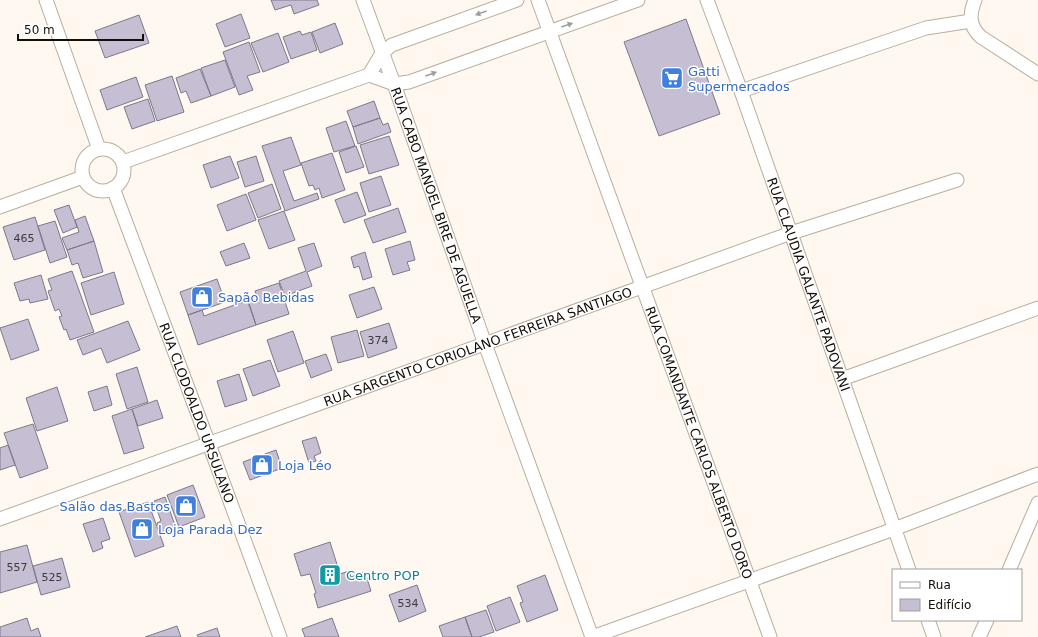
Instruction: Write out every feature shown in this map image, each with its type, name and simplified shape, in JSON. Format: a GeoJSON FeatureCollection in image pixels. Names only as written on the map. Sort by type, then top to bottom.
{"type":"FeatureCollection","features":[{"type":"Feature","properties":{"kind":"street"},"geometry":{"type":"LineString","coordinates":[[46,0],[99,149]]}},
{"type":"Feature","properties":{"kind":"street","name":"RUA CABO MANOEL BIRE DE AGUELLA"},"geometry":{"type":"LineString","coordinates":[[362,0],[394,84],[485,344],[592,637]]}},
{"type":"Feature","properties":{"kind":"street"},"geometry":{"type":"LineString","coordinates":[[369,75],[382,53],[392,45],[517,0]]}},
{"type":"Feature","properties":{"kind":"street","name":"RUA COMANDANTE CARLOS ALBERTO DORO"},"geometry":{"type":"LineString","coordinates":[[538,0],[770,637]]}},
{"type":"Feature","properties":{"kind":"street"},"geometry":{"type":"LineString","coordinates":[[123,162],[369,75],[394,84],[409,82],[638,0]]}},
{"type":"Feature","properties":{"kind":"street","name":"RUA CLAUDIA GALANTE PADOVANI"},"geometry":{"type":"LineString","coordinates":[[707,0],[741,91],[909,569]]}},
{"type":"Feature","properties":{"kind":"street"},"geometry":{"type":"LineString","coordinates":[[975,0],[972,8],[971,21],[974,30],[981,37],[1038,74]]}},
{"type":"Feature","properties":{"kind":"street"},"geometry":{"type":"LineString","coordinates":[[741,91],[926,28],[971,21]]}},
{"type":"Feature","properties":{"kind":"street"},"geometry":{"type":"LineString","coordinates":[[99,149],[112,150],[118,154],[123,162],[124,172],[122,179],[113,188],[99,190],[93,188],[87,183],[84,177],[82,170],[86,157],[99,149]]}},
{"type":"Feature","properties":{"kind":"street"},"geometry":{"type":"LineString","coordinates":[[0,207],[84,177]]}},
{"type":"Feature","properties":{"kind":"street","name":"RUA SARGENTO CORIOLANO FERREIRA SANTIAGO"},"geometry":{"type":"LineString","coordinates":[[0,519],[791,233],[957,180]]}},
{"type":"Feature","properties":{"kind":"street","name":"RUA CLODOALDO URSULANO"},"geometry":{"type":"LineString","coordinates":[[113,188],[280,637]]}},
{"type":"Feature","properties":{"kind":"street"},"geometry":{"type":"LineString","coordinates":[[842,379],[1038,308]]}},
{"type":"Feature","properties":{"kind":"street"},"geometry":{"type":"LineString","coordinates":[[592,637],[894,529],[1038,474]]}},
{"type":"Feature","properties":{"kind":"street"},"geometry":{"type":"LineString","coordinates":[[1008,569],[1038,503]]}},
{"type":"Feature","properties":{"kind":"street"},"geometry":{"type":"LineString","coordinates":[[928,621],[934,637]]}},
{"type":"Feature","properties":{"kind":"street"},"geometry":{"type":"LineString","coordinates":[[979,637],[987,621]]}},
{"type":"Feature","properties":{"kind":"building"},"geometry":{"type":"Polygon","coordinates":[[[271,0],[317,0],[319,5],[294,14],[291,5],[275,10],[271,0]]]}},
{"type":"Feature","properties":{"kind":"building"},"geometry":{"type":"Polygon","coordinates":[[[241,14],[250,38],[225,47],[216,24],[241,14]]]}},
{"type":"Feature","properties":{"kind":"building"},"geometry":{"type":"Polygon","coordinates":[[[139,15],[149,43],[105,58],[95,31],[139,15]]]}},
{"type":"Feature","properties":{"kind":"building","name":"Gatti Supermercados"},"geometry":{"type":"Polygon","coordinates":[[[686,19],[720,114],[659,136],[624,42],[686,19]]]}},
{"type":"Feature","properties":{"kind":"building"},"geometry":{"type":"Polygon","coordinates":[[[335,23],[343,44],[320,53],[312,32],[335,23]]]}},
{"type":"Feature","properties":{"kind":"building"},"geometry":{"type":"Polygon","coordinates":[[[300,31],[302,35],[311,32],[317,50],[291,59],[283,37],[300,31]]]}},
{"type":"Feature","properties":{"kind":"building"},"geometry":{"type":"Polygon","coordinates":[[[278,33],[289,62],[263,72],[251,43],[278,33]]]}},
{"type":"Feature","properties":{"kind":"building"},"geometry":{"type":"Polygon","coordinates":[[[249,42],[260,72],[247,76],[253,90],[239,95],[223,52],[249,42]]]}},
{"type":"Feature","properties":{"kind":"building"},"geometry":{"type":"Polygon","coordinates":[[[225,60],[235,87],[211,96],[201,68],[225,60]]]}},
{"type":"Feature","properties":{"kind":"building"},"geometry":{"type":"Polygon","coordinates":[[[200,69],[211,96],[191,103],[186,91],[181,93],[176,78],[200,69]]]}},
{"type":"Feature","properties":{"kind":"building"},"geometry":{"type":"Polygon","coordinates":[[[172,76],[184,112],[157,121],[145,85],[172,76]]]}},
{"type":"Feature","properties":{"kind":"building"},"geometry":{"type":"Polygon","coordinates":[[[136,77],[143,97],[107,110],[100,90],[136,77]]]}},
{"type":"Feature","properties":{"kind":"building"},"geometry":{"type":"Polygon","coordinates":[[[148,99],[155,121],[132,129],[124,107],[148,99]]]}},
{"type":"Feature","properties":{"kind":"building"},"geometry":{"type":"Polygon","coordinates":[[[374,101],[380,118],[353,127],[347,111],[374,101]]]}},
{"type":"Feature","properties":{"kind":"building"},"geometry":{"type":"Polygon","coordinates":[[[380,118],[383,125],[388,123],[391,132],[358,144],[353,127],[380,118]]]}},
{"type":"Feature","properties":{"kind":"building"},"geometry":{"type":"Polygon","coordinates":[[[346,121],[355,146],[334,152],[326,128],[346,121]]]}},
{"type":"Feature","properties":{"kind":"building"},"geometry":{"type":"Polygon","coordinates":[[[389,136],[399,165],[369,174],[360,145],[389,136]]]}},
{"type":"Feature","properties":{"kind":"building"},"geometry":{"type":"Polygon","coordinates":[[[291,137],[301,165],[283,171],[294,201],[317,193],[319,199],[285,211],[262,146],[291,137]]]}},
{"type":"Feature","properties":{"kind":"building"},"geometry":{"type":"Polygon","coordinates":[[[356,146],[364,167],[346,173],[339,152],[356,146]]]}},
{"type":"Feature","properties":{"kind":"building"},"geometry":{"type":"Polygon","coordinates":[[[332,153],[345,190],[322,198],[319,188],[315,190],[313,185],[309,186],[301,163],[332,153]]]}},
{"type":"Feature","properties":{"kind":"building"},"geometry":{"type":"Polygon","coordinates":[[[230,156],[239,178],[211,188],[203,165],[230,156]]]}},
{"type":"Feature","properties":{"kind":"building"},"geometry":{"type":"Polygon","coordinates":[[[256,156],[264,181],[245,187],[237,162],[256,156]]]}},
{"type":"Feature","properties":{"kind":"building"},"geometry":{"type":"Polygon","coordinates":[[[381,176],[391,205],[369,212],[360,183],[381,176]]]}},
{"type":"Feature","properties":{"kind":"building"},"geometry":{"type":"Polygon","coordinates":[[[272,184],[281,209],[258,218],[248,193],[272,184]]]}},
{"type":"Feature","properties":{"kind":"building"},"geometry":{"type":"Polygon","coordinates":[[[357,192],[366,215],[344,223],[335,200],[357,192]]]}},
{"type":"Feature","properties":{"kind":"building"},"geometry":{"type":"Polygon","coordinates":[[[246,194],[256,220],[227,231],[217,205],[246,194]]]}},
{"type":"Feature","properties":{"kind":"building"},"geometry":{"type":"Polygon","coordinates":[[[69,205],[77,227],[63,233],[54,210],[69,205]]]}},
{"type":"Feature","properties":{"kind":"building"},"geometry":{"type":"Polygon","coordinates":[[[398,208],[406,232],[373,243],[364,220],[398,208]]]}},
{"type":"Feature","properties":{"kind":"building"},"geometry":{"type":"Polygon","coordinates":[[[284,211],[295,240],[269,249],[258,220],[284,211]]]}},
{"type":"Feature","properties":{"kind":"building"},"geometry":{"type":"Polygon","coordinates":[[[85,216],[94,241],[67,250],[62,238],[79,232],[75,220],[85,216]]]}},
{"type":"Feature","properties":{"kind":"building"},"geometry":{"type":"Polygon","coordinates":[[[35,217],[45,250],[14,260],[3,227],[35,217]]]}},
{"type":"Feature","properties":{"kind":"building"},"geometry":{"type":"Polygon","coordinates":[[[55,221],[67,257],[50,263],[38,226],[55,221]]]}},
{"type":"Feature","properties":{"kind":"building"},"geometry":{"type":"Polygon","coordinates":[[[94,241],[103,272],[83,278],[78,263],[72,265],[67,250],[94,241]]]}},
{"type":"Feature","properties":{"kind":"building"},"geometry":{"type":"Polygon","coordinates":[[[410,241],[415,260],[407,262],[410,270],[393,275],[385,249],[410,241]]]}},
{"type":"Feature","properties":{"kind":"building"},"geometry":{"type":"Polygon","coordinates":[[[244,243],[250,258],[226,266],[220,252],[244,243]]]}},
{"type":"Feature","properties":{"kind":"building"},"geometry":{"type":"Polygon","coordinates":[[[314,243],[322,266],[307,272],[312,286],[285,296],[279,281],[306,271],[298,248],[314,243]]]}},
{"type":"Feature","properties":{"kind":"building"},"geometry":{"type":"Polygon","coordinates":[[[365,252],[372,277],[363,280],[359,266],[354,268],[351,257],[365,252]]]}},
{"type":"Feature","properties":{"kind":"building"},"geometry":{"type":"Polygon","coordinates":[[[72,271],[94,332],[70,340],[59,317],[62,316],[59,309],[55,311],[48,291],[52,290],[48,279],[72,271]]]}},
{"type":"Feature","properties":{"kind":"building"},"geometry":{"type":"Polygon","coordinates":[[[114,272],[124,304],[91,315],[81,283],[114,272]]]}},
{"type":"Feature","properties":{"kind":"building"},"geometry":{"type":"Polygon","coordinates":[[[41,275],[48,299],[30,303],[29,299],[20,301],[14,283],[41,275]]]}},
{"type":"Feature","properties":{"kind":"building","name":"Sapão Bebidas"},"geometry":{"type":"Polygon","coordinates":[[[217,279],[225,302],[188,315],[180,292],[217,279]]]}},
{"type":"Feature","properties":{"kind":"building"},"geometry":{"type":"Polygon","coordinates":[[[279,283],[289,314],[256,325],[248,302],[258,299],[255,291],[279,283]]]}},
{"type":"Feature","properties":{"kind":"building"},"geometry":{"type":"Polygon","coordinates":[[[374,287],[382,309],[357,318],[349,295],[374,287]]]}},
{"type":"Feature","properties":{"kind":"building"},"geometry":{"type":"Polygon","coordinates":[[[248,300],[256,325],[198,345],[188,315],[202,310],[204,316],[248,300]]]}},
{"type":"Feature","properties":{"kind":"building"},"geometry":{"type":"Polygon","coordinates":[[[28,319],[39,350],[11,360],[0,328],[28,319]]]}},
{"type":"Feature","properties":{"kind":"building"},"geometry":{"type":"Polygon","coordinates":[[[128,321],[140,350],[107,363],[101,348],[83,355],[77,340],[128,321]]]}},
{"type":"Feature","properties":{"kind":"building"},"geometry":{"type":"Polygon","coordinates":[[[389,323],[397,348],[368,358],[360,332],[389,323]]]}},
{"type":"Feature","properties":{"kind":"building"},"geometry":{"type":"Polygon","coordinates":[[[357,330],[364,356],[338,363],[331,337],[357,330]]]}},
{"type":"Feature","properties":{"kind":"building"},"geometry":{"type":"Polygon","coordinates":[[[293,331],[304,363],[278,372],[267,340],[293,331]]]}},
{"type":"Feature","properties":{"kind":"building"},"geometry":{"type":"Polygon","coordinates":[[[326,354],[332,370],[311,378],[305,361],[326,354]]]}},
{"type":"Feature","properties":{"kind":"building"},"geometry":{"type":"Polygon","coordinates":[[[270,360],[280,386],[253,396],[243,369],[270,360]]]}},
{"type":"Feature","properties":{"kind":"building"},"geometry":{"type":"Polygon","coordinates":[[[137,367],[148,402],[127,409],[116,374],[137,367]]]}},
{"type":"Feature","properties":{"kind":"building"},"geometry":{"type":"Polygon","coordinates":[[[239,374],[247,400],[225,407],[217,381],[239,374]]]}},
{"type":"Feature","properties":{"kind":"building"},"geometry":{"type":"Polygon","coordinates":[[[107,386],[112,405],[94,411],[88,392],[107,386]]]}},
{"type":"Feature","properties":{"kind":"building"},"geometry":{"type":"Polygon","coordinates":[[[57,387],[68,421],[37,431],[26,398],[57,387]]]}},
{"type":"Feature","properties":{"kind":"building"},"geometry":{"type":"Polygon","coordinates":[[[157,400],[163,418],[138,426],[132,409],[157,400]]]}},
{"type":"Feature","properties":{"kind":"building"},"geometry":{"type":"Polygon","coordinates":[[[132,409],[144,448],[124,454],[112,416],[132,409]]]}},
{"type":"Feature","properties":{"kind":"building"},"geometry":{"type":"Polygon","coordinates":[[[33,424],[48,468],[20,478],[4,433],[33,424]]]}},
{"type":"Feature","properties":{"kind":"building"},"geometry":{"type":"Polygon","coordinates":[[[316,437],[321,453],[314,456],[316,461],[309,463],[302,441],[316,437]]]}},
{"type":"Feature","properties":{"kind":"building"},"geometry":{"type":"Polygon","coordinates":[[[8,445],[15,465],[0,470],[0,448],[8,445]]]}},
{"type":"Feature","properties":{"kind":"building","name":"Loja Léo"},"geometry":{"type":"Polygon","coordinates":[[[276,450],[282,468],[250,480],[243,462],[276,450]]]}},
{"type":"Feature","properties":{"kind":"building","name":"Salão das Bastos"},"geometry":{"type":"Polygon","coordinates":[[[193,485],[205,517],[179,527],[167,495],[193,485]]]}},
{"type":"Feature","properties":{"kind":"building"},"geometry":{"type":"Polygon","coordinates":[[[165,497],[176,528],[161,533],[157,523],[161,521],[154,501],[165,497]]]}},
{"type":"Feature","properties":{"kind":"building","name":"Loja Parada Dez"},"geometry":{"type":"Polygon","coordinates":[[[148,502],[164,546],[135,557],[119,512],[148,502]]]}},
{"type":"Feature","properties":{"kind":"building"},"geometry":{"type":"Polygon","coordinates":[[[103,518],[110,539],[101,542],[103,548],[93,552],[83,524],[103,518]]]}},
{"type":"Feature","properties":{"kind":"building","name":"Centro POP"},"geometry":{"type":"Polygon","coordinates":[[[330,542],[340,574],[349,571],[351,577],[365,572],[371,591],[318,608],[314,594],[316,593],[310,574],[301,576],[294,554],[330,542]]]}},
{"type":"Feature","properties":{"kind":"building"},"geometry":{"type":"Polygon","coordinates":[[[27,545],[37,582],[0,593],[0,552],[27,545]]]}},
{"type":"Feature","properties":{"kind":"building"},"geometry":{"type":"Polygon","coordinates":[[[62,558],[70,587],[41,595],[33,566],[62,558]]]}},
{"type":"Feature","properties":{"kind":"building"},"geometry":{"type":"Polygon","coordinates":[[[545,575],[558,610],[527,622],[520,603],[523,602],[517,586],[545,575]]]}},
{"type":"Feature","properties":{"kind":"building"},"geometry":{"type":"Polygon","coordinates":[[[417,585],[426,611],[399,622],[389,595],[417,585]]]}},
{"type":"Feature","properties":{"kind":"building"},"geometry":{"type":"Polygon","coordinates":[[[510,597],[520,622],[496,631],[487,606],[510,597]]]}},
{"type":"Feature","properties":{"kind":"building"},"geometry":{"type":"Polygon","coordinates":[[[486,610],[494,632],[479,637],[472,637],[465,617],[486,610]]]}},
{"type":"Feature","properties":{"kind":"building"},"geometry":{"type":"Polygon","coordinates":[[[465,617],[472,637],[443,637],[439,626],[465,617]]]}},
{"type":"Feature","properties":{"kind":"building"},"geometry":{"type":"Polygon","coordinates":[[[27,618],[31,631],[38,628],[41,637],[0,637],[0,627],[27,618]]]}},
{"type":"Feature","properties":{"kind":"building"},"geometry":{"type":"Polygon","coordinates":[[[332,618],[339,637],[305,637],[302,629],[332,618]]]}},
{"type":"Feature","properties":{"kind":"building"},"geometry":{"type":"Polygon","coordinates":[[[177,626],[181,637],[145,637],[177,626]]]}},
{"type":"Feature","properties":{"kind":"building"},"geometry":{"type":"Polygon","coordinates":[[[217,628],[220,637],[198,637],[197,635],[217,628]]]}},
{"type":"Feature","properties":{"kind":"place","name":"Gatti Supermercados"},"geometry":{"type":"Point","coordinates":[672,78]}},
{"type":"Feature","properties":{"kind":"place","name":"Sapão Bebidas"},"geometry":{"type":"Point","coordinates":[202,297]}},
{"type":"Feature","properties":{"kind":"place","name":"Loja Léo"},"geometry":{"type":"Point","coordinates":[262,465]}},
{"type":"Feature","properties":{"kind":"place","name":"Salão das Bastos"},"geometry":{"type":"Point","coordinates":[186,506]}},
{"type":"Feature","properties":{"kind":"place","name":"Loja Parada Dez"},"geometry":{"type":"Point","coordinates":[142,529]}},
{"type":"Feature","properties":{"kind":"place","name":"Centro POP"},"geometry":{"type":"Point","coordinates":[330,575]}}]}
